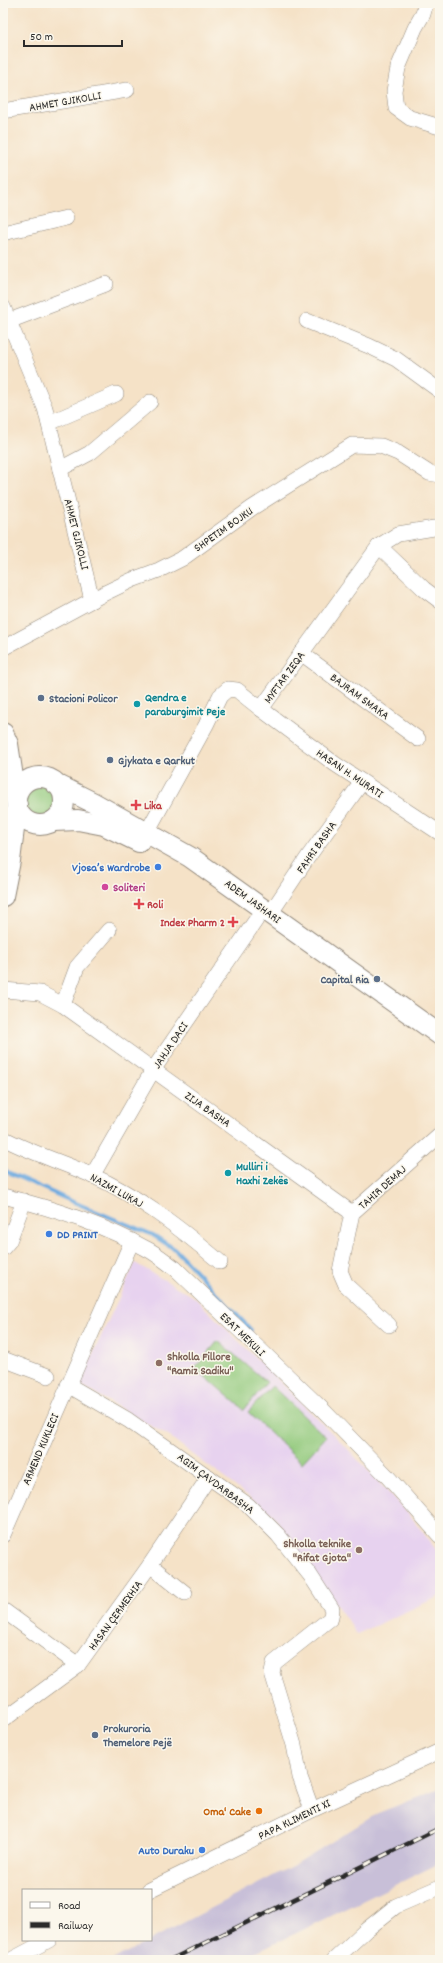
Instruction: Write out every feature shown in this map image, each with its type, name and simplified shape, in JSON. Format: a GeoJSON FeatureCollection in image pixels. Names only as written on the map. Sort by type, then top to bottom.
{"type":"FeatureCollection","features":[{"type":"Feature","properties":{"kind":"main road"},"geometry":{"type":"LineString","coordinates":[[5,739],[48,781],[60,789],[64,803],[62,810],[45,823],[10,861]]}},
{"type":"Feature","properties":{"kind":"main road"},"geometry":{"type":"LineString","coordinates":[[5,739],[16,801],[24,818],[45,823]]}},
{"type":"Feature","properties":{"kind":"main road"},"geometry":{"type":"LineString","coordinates":[[3,896],[10,861],[16,801],[22,785],[33,778],[48,781]]}},
{"type":"Feature","properties":{"kind":"main road","name":"ADEM JASHARI"},"geometry":{"type":"LineString","coordinates":[[48,781],[147,832],[190,857],[263,917],[440,1051]]}},
{"type":"Feature","properties":{"kind":"main road","name":"ADEM JASHARI"},"geometry":{"type":"LineString","coordinates":[[45,823],[78,820],[104,825],[144,845],[263,917],[440,1035]]}},
{"type":"Feature","properties":{"kind":"street"},"geometry":{"type":"LineString","coordinates":[[426,3],[423,14],[415,28],[398,68],[394,91],[396,108],[410,118],[440,127]]}},
{"type":"Feature","properties":{"kind":"street","name":"AHMET GJIKOLLI"},"geometry":{"type":"LineString","coordinates":[[3,111],[127,90]]}},
{"type":"Feature","properties":{"kind":"street"},"geometry":{"type":"LineString","coordinates":[[3,233],[66,218]]}},
{"type":"Feature","properties":{"kind":"street"},"geometry":{"type":"LineString","coordinates":[[9,321],[106,284]]}},
{"type":"Feature","properties":{"kind":"street","name":"AHMET GJIKOLLI"},"geometry":{"type":"LineString","coordinates":[[3,307],[45,408],[92,600]]}},
{"type":"Feature","properties":{"kind":"street"},"geometry":{"type":"LineString","coordinates":[[307,321],[370,346],[396,359],[440,391]]}},
{"type":"Feature","properties":{"kind":"street"},"geometry":{"type":"LineString","coordinates":[[49,423],[116,394]]}},
{"type":"Feature","properties":{"kind":"street"},"geometry":{"type":"LineString","coordinates":[[60,469],[90,453],[150,402]]}},
{"type":"Feature","properties":{"kind":"street","name":"SHPETIM BOJKU"},"geometry":{"type":"LineString","coordinates":[[3,648],[132,580],[159,570],[183,558],[252,508],[352,446],[382,446],[398,453],[429,473],[440,475]]}},
{"type":"Feature","properties":{"kind":"street","name":"MYFTAR ZEQA"},"geometry":{"type":"LineString","coordinates":[[147,832],[206,725],[220,696],[228,689],[237,690],[261,709],[379,546],[398,534],[434,528]]}},
{"type":"Feature","properties":{"kind":"street"},"geometry":{"type":"LineString","coordinates":[[379,546],[424,589],[440,601]]}},
{"type":"Feature","properties":{"kind":"street","name":"BAJRAM SMAKA"},"geometry":{"type":"LineString","coordinates":[[301,653],[418,739]]}},
{"type":"Feature","properties":{"kind":"street","name":"HASAN H. MURATI"},"geometry":{"type":"LineString","coordinates":[[261,709],[362,782],[440,834]]}},
{"type":"Feature","properties":{"kind":"street","name":"FAHRI BASHA"},"geometry":{"type":"LineString","coordinates":[[263,917],[362,782]]}},
{"type":"Feature","properties":{"kind":"street","name":"JAHJA DACI"},"geometry":{"type":"LineString","coordinates":[[92,1176],[153,1070],[263,917]]}},
{"type":"Feature","properties":{"kind":"street"},"geometry":{"type":"LineString","coordinates":[[63,1004],[77,967],[109,930]]}},
{"type":"Feature","properties":{"kind":"street","name":"ZIJA BASHA"},"geometry":{"type":"LineString","coordinates":[[3,990],[40,994],[63,1004],[352,1213]]}},
{"type":"Feature","properties":{"kind":"street","name":"TAHIR DEMAJ"},"geometry":{"type":"LineString","coordinates":[[389,1325],[346,1285],[340,1271],[352,1213],[440,1135]]}},
{"type":"Feature","properties":{"kind":"street","name":"NAZMI LUKAJ"},"geometry":{"type":"LineString","coordinates":[[3,1138],[92,1176],[141,1203],[180,1228],[220,1262]]}},
{"type":"Feature","properties":{"kind":"street","name":"ESAT MEKULI"},"geometry":{"type":"LineString","coordinates":[[3,1196],[24,1201],[83,1220],[149,1249],[175,1268],[322,1409],[387,1476],[440,1536]]}},
{"type":"Feature","properties":{"kind":"street"},"geometry":{"type":"LineString","coordinates":[[3,1248],[9,1241],[24,1201]]}},
{"type":"Feature","properties":{"kind":"street"},"geometry":{"type":"LineString","coordinates":[[68,1385],[132,1241]]}},
{"type":"Feature","properties":{"kind":"street"},"geometry":{"type":"LineString","coordinates":[[3,1358],[48,1376]]}},
{"type":"Feature","properties":{"kind":"street","name":"AGIM ÇAVDARBASHA"},"geometry":{"type":"LineString","coordinates":[[68,1385],[128,1420],[248,1504],[278,1535],[310,1575],[332,1609],[331,1618],[274,1663],[272,1673],[294,1745],[300,1777],[312,1810]]}},
{"type":"Feature","properties":{"kind":"street","name":"ARMEND KUKLECI"},"geometry":{"type":"LineString","coordinates":[[3,1535],[68,1385]]}},
{"type":"Feature","properties":{"kind":"street","name":"HASAN ÇERMEXHIA"},"geometry":{"type":"LineString","coordinates":[[3,1720],[78,1665],[150,1565],[209,1477]]}},
{"type":"Feature","properties":{"kind":"street"},"geometry":{"type":"LineString","coordinates":[[150,1565],[185,1593]]}},
{"type":"Feature","properties":{"kind":"street"},"geometry":{"type":"LineString","coordinates":[[3,1610],[78,1665]]}},
{"type":"Feature","properties":{"kind":"street","name":"PAPA KLIMENTI XI"},"geometry":{"type":"LineString","coordinates":[[151,1889],[312,1810],[440,1751]]}},
{"type":"Feature","properties":{"kind":"street"},"geometry":{"type":"LineString","coordinates":[[334,1960],[366,1930],[396,1906],[440,1887]]}},
{"type":"Feature","properties":{"kind":"street"},"geometry":{"type":"LineString","coordinates":[[11,1960],[47,1941]]}},
{"type":"Feature","properties":{"kind":"shaded area"},"geometry":{"type":"Polygon","coordinates":[[[135,1263],[194,1297],[348,1449],[412,1518],[440,1555],[440,1596],[357,1634],[272,1514],[170,1437],[79,1384],[135,1263]]]}},
{"type":"Feature","properties":{"kind":"shaded area"},"geometry":{"type":"Polygon","coordinates":[[[440,1789],[440,1863],[241,1960],[112,1960],[148,1941],[152,1941],[152,1939],[296,1864],[378,1813],[440,1789]]]}},
{"type":"Feature","properties":{"kind":"green space"},"geometry":{"type":"Polygon","coordinates":[[[41,783],[47,784],[53,788],[57,794],[57,806],[53,812],[47,816],[41,817],[35,816],[29,812],[25,806],[24,800],[25,794],[29,788],[35,784],[41,783]]]}},
{"type":"Feature","properties":{"kind":"green space"},"geometry":{"type":"Polygon","coordinates":[[[218,1341],[267,1382],[244,1410],[195,1368],[218,1341]]]}},
{"type":"Feature","properties":{"kind":"green space"},"geometry":{"type":"Polygon","coordinates":[[[272,1386],[326,1437],[302,1463],[248,1412],[272,1386]]]}},
{"type":"Feature","properties":{"kind":"waterway"},"geometry":{"type":"LineString","coordinates":[[3,1170],[71,1201],[153,1235],[176,1250],[251,1330]]}},
{"type":"Feature","properties":{"kind":"railway"},"geometry":{"type":"LineString","coordinates":[[170,1960],[440,1828]]}},
{"type":"Feature","properties":{"kind":"place","name":"Stacioni Policor"},"geometry":{"type":"Point","coordinates":[41,698]}},
{"type":"Feature","properties":{"kind":"place","name":"Qendra e paraburgimit Peje"},"geometry":{"type":"Point","coordinates":[137,704]}},
{"type":"Feature","properties":{"kind":"place","name":"Gjykata e Qarkut"},"geometry":{"type":"Point","coordinates":[110,760]}},
{"type":"Feature","properties":{"kind":"place","name":"Lika"},"geometry":{"type":"Point","coordinates":[136,805]}},
{"type":"Feature","properties":{"kind":"place","name":"Vjosa’s Wardrobe"},"geometry":{"type":"Point","coordinates":[158,867]}},
{"type":"Feature","properties":{"kind":"place","name":"Soliteri"},"geometry":{"type":"Point","coordinates":[105,887]}},
{"type":"Feature","properties":{"kind":"place","name":"Roli"},"geometry":{"type":"Point","coordinates":[139,904]}},
{"type":"Feature","properties":{"kind":"place","name":"Index Pharm 2"},"geometry":{"type":"Point","coordinates":[233,922]}},
{"type":"Feature","properties":{"kind":"place","name":"Capital Ria"},"geometry":{"type":"Point","coordinates":[377,979]}},
{"type":"Feature","properties":{"kind":"place","name":"Mulliri i Haxhi Zekës"},"geometry":{"type":"Point","coordinates":[228,1173]}},
{"type":"Feature","properties":{"kind":"place","name":"DD PRINT"},"geometry":{"type":"Point","coordinates":[49,1234]}},
{"type":"Feature","properties":{"kind":"place","name":"Shkolla Fillore \"Ramiz Sadiku\""},"geometry":{"type":"Point","coordinates":[159,1363]}},
{"type":"Feature","properties":{"kind":"place","name":"Shkolla teknike \"Rifat Gjota\""},"geometry":{"type":"Point","coordinates":[359,1550]}},
{"type":"Feature","properties":{"kind":"place","name":"Prokuroria Themelore Pejë"},"geometry":{"type":"Point","coordinates":[95,1735]}},
{"type":"Feature","properties":{"kind":"place","name":"Oma' Cake"},"geometry":{"type":"Point","coordinates":[259,1811]}},
{"type":"Feature","properties":{"kind":"place","name":"Auto Duraku"},"geometry":{"type":"Point","coordinates":[202,1850]}}]}
